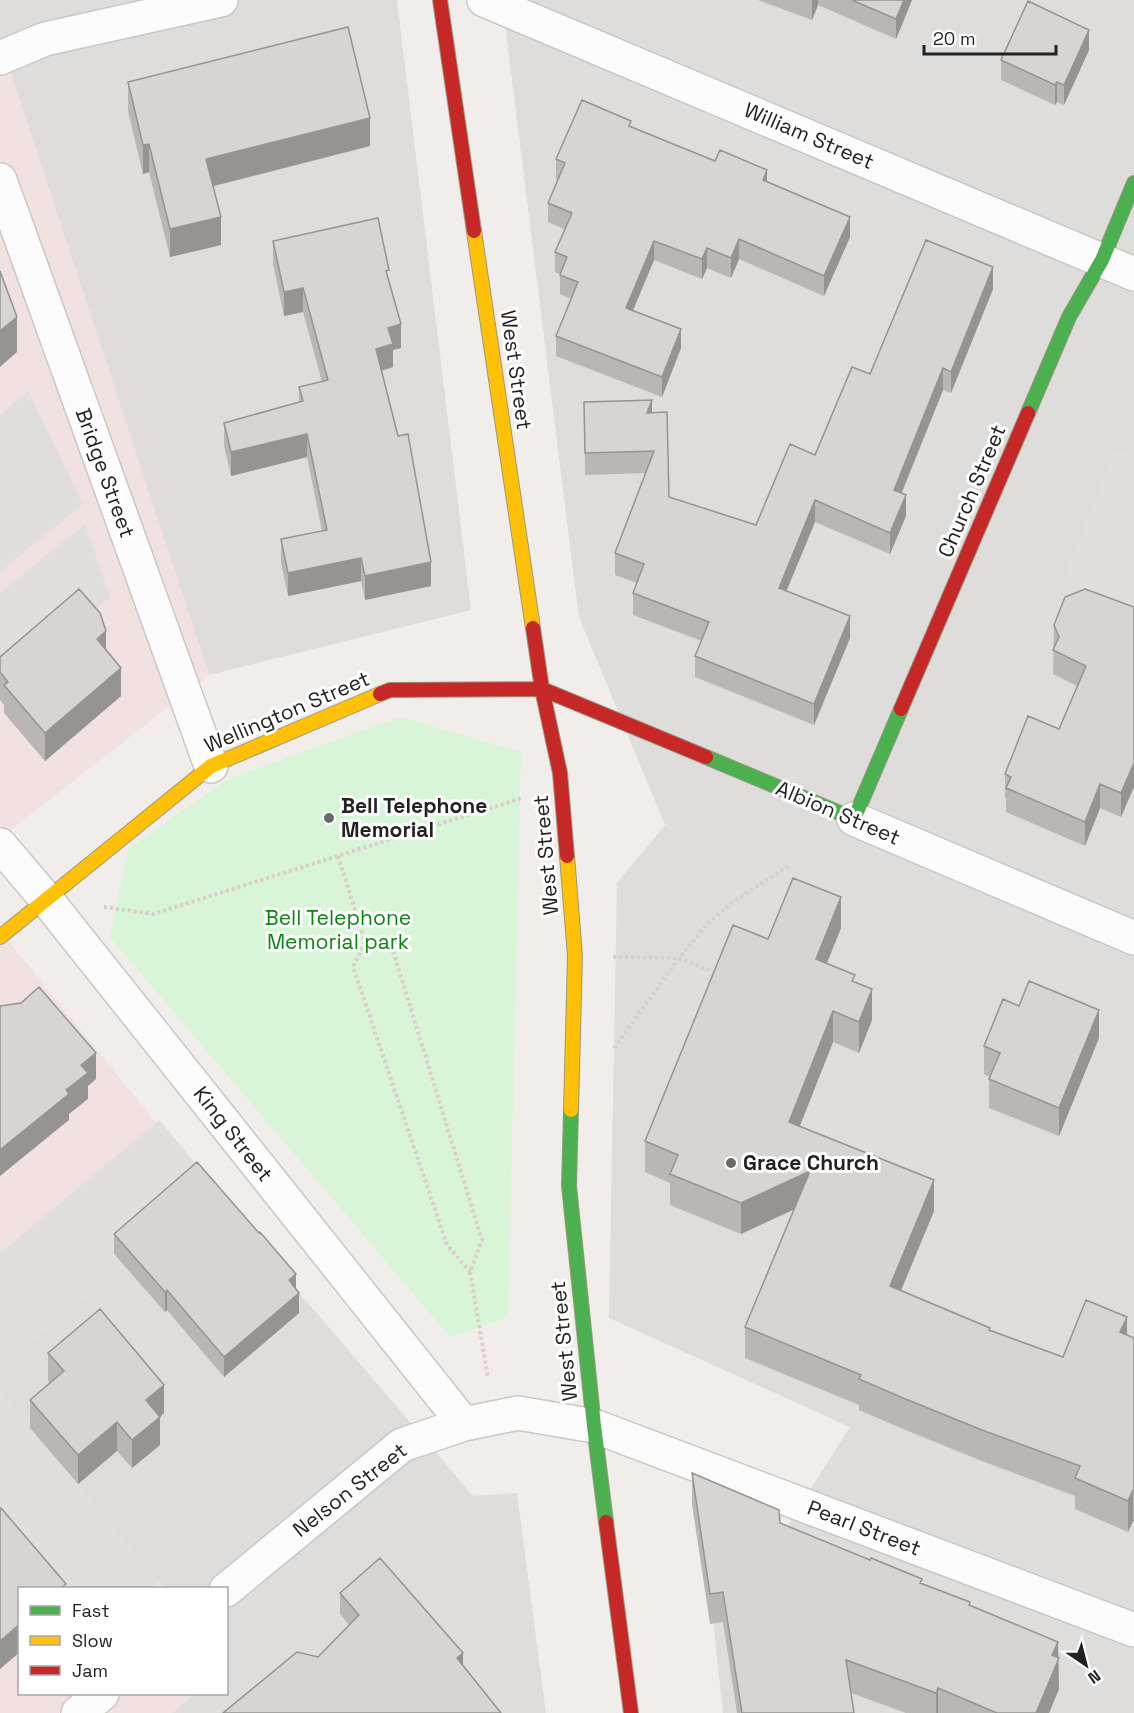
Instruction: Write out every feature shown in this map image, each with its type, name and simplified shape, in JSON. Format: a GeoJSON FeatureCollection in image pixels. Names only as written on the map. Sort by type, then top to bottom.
{"type":"FeatureCollection","features":[{"type":"Feature","properties":{"kind":"main road","name":"West Street"},"geometry":{"type":"LineString","coordinates":[[440,0],[542,689],[560,773],[575,956],[569,1186],[594,1426],[631,1713]]}},
{"type":"Feature","properties":{"kind":"main road","name":"Church Street"},"geometry":{"type":"LineString","coordinates":[[854,819],[1069,317],[1102,260],[1134,183]]}},
{"type":"Feature","properties":{"kind":"main road","name":"Wellington Street"},"geometry":{"type":"LineString","coordinates":[[0,937],[211,766],[390,690],[542,689]]}},
{"type":"Feature","properties":{"kind":"main road","name":"Albion Street"},"geometry":{"type":"LineString","coordinates":[[542,689],[854,819]]}},
{"type":"Feature","properties":{"kind":"street"},"geometry":{"type":"LineString","coordinates":[[0,58],[45,39],[221,0]]}},
{"type":"Feature","properties":{"kind":"street","name":"William Street"},"geometry":{"type":"LineString","coordinates":[[484,0],[643,65],[1134,274]]}},
{"type":"Feature","properties":{"kind":"street","name":"Bridge Street"},"geometry":{"type":"LineString","coordinates":[[0,180],[211,766]]}},
{"type":"Feature","properties":{"kind":"street","name":"Albion Street"},"geometry":{"type":"LineString","coordinates":[[854,819],[1134,938]]}},
{"type":"Feature","properties":{"kind":"street","name":"King Street"},"geometry":{"type":"LineString","coordinates":[[0,845],[479,1421]]}},
{"type":"Feature","properties":{"kind":"street","name":"Nelson Street"},"geometry":{"type":"LineString","coordinates":[[228,1588],[402,1445],[479,1421],[518,1413],[594,1426]]}},
{"type":"Feature","properties":{"kind":"street","name":"Pearl Street"},"geometry":{"type":"LineString","coordinates":[[594,1426],[1134,1630]]}},
{"type":"Feature","properties":{"kind":"street"},"geometry":{"type":"LineString","coordinates":[[78,1713],[101,1695]]}},
{"type":"Feature","properties":{"kind":"path"},"geometry":{"type":"LineString","coordinates":[[46,899],[153,915],[521,798],[560,773]]}},
{"type":"Feature","properties":{"kind":"path"},"geometry":{"type":"LineString","coordinates":[[338,856],[365,942],[353,967],[447,1245],[470,1272]]}},
{"type":"Feature","properties":{"kind":"path"},"geometry":{"type":"LineString","coordinates":[[611,1053],[679,957],[707,924],[733,902],[790,865]]}},
{"type":"Feature","properties":{"kind":"path"},"geometry":{"type":"LineString","coordinates":[[365,942],[393,951],[482,1240],[470,1272],[479,1421]]}},
{"type":"Feature","properties":{"kind":"path"},"geometry":{"type":"LineString","coordinates":[[575,956],[679,957],[709,970]]}},
{"type":"Feature","properties":{"kind":"shaded area"},"geometry":{"type":"Polygon","coordinates":[[[0,0],[397,0],[471,610],[209,675],[0,40],[0,0]]]}},
{"type":"Feature","properties":{"kind":"shaded area"},"geometry":{"type":"Polygon","coordinates":[[[502,0],[939,0],[901,105],[967,140],[1028,0],[1134,0],[1134,1014],[665,825],[579,617],[502,0]]]}},
{"type":"Feature","properties":{"kind":"shaded area"},"geometry":{"type":"Polygon","coordinates":[[[939,0],[1028,0],[967,140],[901,105],[939,0]]]}},
{"type":"Feature","properties":{"kind":"shaded area"},"geometry":{"type":"Polygon","coordinates":[[[0,40],[209,675],[0,838],[0,40]]]}},
{"type":"Feature","properties":{"kind":"shaded area"},"geometry":{"type":"Polygon","coordinates":[[[28,391],[83,504],[0,572],[0,415],[28,391]]]}},
{"type":"Feature","properties":{"kind":"shaded area"},"geometry":{"type":"Polygon","coordinates":[[[1115,450],[1134,458],[1134,612],[1062,582],[1115,450]]]}},
{"type":"Feature","properties":{"kind":"shaded area"},"geometry":{"type":"Polygon","coordinates":[[[85,524],[110,597],[0,691],[0,593],[85,524]]]}},
{"type":"Feature","properties":{"kind":"shaded area"},"geometry":{"type":"Polygon","coordinates":[[[665,825],[1134,1014],[1134,1167],[1093,1267],[939,1204],[850,1427],[609,1318],[617,883],[665,825]]]}},
{"type":"Feature","properties":{"kind":"shaded area"},"geometry":{"type":"Polygon","coordinates":[[[0,931],[197,1173],[0,1341],[0,931]]]}},
{"type":"Feature","properties":{"kind":"shaded area"},"geometry":{"type":"Polygon","coordinates":[[[159,1120],[217,1189],[0,1369],[0,1253],[159,1120]]]}},
{"type":"Feature","properties":{"kind":"shaded area"},"geometry":{"type":"Polygon","coordinates":[[[1134,1167],[1134,1669],[1084,1648],[1057,1713],[723,1713],[701,1508],[787,1526],[850,1427],[939,1203],[1093,1267],[1134,1167]]]}},
{"type":"Feature","properties":{"kind":"shaded area"},"geometry":{"type":"Polygon","coordinates":[[[197,1173],[473,1496],[517,1493],[546,1713],[172,1713],[193,1695],[228,1695],[228,1587],[163,1587],[0,1398],[0,1341],[197,1173]]]}},
{"type":"Feature","properties":{"kind":"shaded area"},"geometry":{"type":"Polygon","coordinates":[[[0,1391],[159,1582],[152,1587],[59,1587],[0,1517],[0,1391]]]}},
{"type":"Feature","properties":{"kind":"shaded area"},"geometry":{"type":"Polygon","coordinates":[[[0,1399],[163,1587],[18,1587],[18,1695],[193,1695],[172,1713],[0,1713],[0,1399]]]}},
{"type":"Feature","properties":{"kind":"shaded area"},"geometry":{"type":"Polygon","coordinates":[[[1084,1648],[1134,1669],[1134,1713],[1057,1713],[1084,1648]]]}},
{"type":"Feature","properties":{"kind":"green space","name":"Bell Telephone Memorial park"},"geometry":{"type":"Polygon","coordinates":[[[400,717],[521,752],[508,1317],[450,1337],[110,937],[128,849],[228,779],[400,717]]]}},
{"type":"Feature","properties":{"kind":"building"},"geometry":{"type":"Polygon","coordinates":[[[852,0],[904,0],[896,19],[852,0]]]}},
{"type":"Feature","properties":{"kind":"building"},"geometry":{"type":"Polygon","coordinates":[[[1028,1],[1089,30],[1064,85],[1057,82],[1055,85],[1001,60],[1028,1]]]}},
{"type":"Feature","properties":{"kind":"building"},"geometry":{"type":"Polygon","coordinates":[[[348,27],[370,118],[206,159],[221,217],[170,229],[149,144],[143,145],[128,82],[348,27]]]}},
{"type":"Feature","properties":{"kind":"building"},"geometry":{"type":"Polygon","coordinates":[[[582,100],[631,121],[629,126],[715,161],[720,150],[767,170],[763,180],[850,217],[824,276],[739,239],[731,258],[707,248],[702,259],[654,241],[626,308],[681,329],[662,377],[556,336],[578,282],[560,275],[567,257],[555,252],[572,213],[548,203],[565,163],[556,159],[582,100]]]}},
{"type":"Feature","properties":{"kind":"building"},"geometry":{"type":"Polygon","coordinates":[[[378,218],[389,270],[386,271],[401,324],[388,328],[393,344],[376,349],[398,436],[408,434],[431,562],[365,576],[361,558],[288,573],[281,539],[327,530],[307,434],[231,452],[224,423],[303,401],[299,387],[328,380],[303,288],[284,292],[273,241],[378,218]]]}},
{"type":"Feature","properties":{"kind":"building"},"geometry":{"type":"Polygon","coordinates":[[[926,240],[993,267],[951,372],[943,368],[894,490],[906,495],[890,533],[815,500],[779,588],[850,616],[814,704],[695,656],[709,622],[633,593],[644,564],[615,553],[654,451],[585,453],[584,402],[652,400],[647,413],[667,412],[669,497],[756,525],[790,444],[815,455],[852,367],[870,374],[926,240]]]}},
{"type":"Feature","properties":{"kind":"building"},"geometry":{"type":"Polygon","coordinates":[[[0,271],[17,317],[0,331],[0,271]]]}},
{"type":"Feature","properties":{"kind":"building"},"geometry":{"type":"Polygon","coordinates":[[[79,589],[100,613],[106,631],[97,639],[121,668],[45,733],[4,685],[8,682],[0,672],[0,657],[79,589]]]}},
{"type":"Feature","properties":{"kind":"building"},"geometry":{"type":"Polygon","coordinates":[[[1085,589],[1134,607],[1134,763],[1121,793],[1100,784],[1085,822],[1006,788],[1011,777],[1005,774],[1028,716],[1059,729],[1086,666],[1053,650],[1059,637],[1054,625],[1065,597],[1085,589]]]}},
{"type":"Feature","properties":{"kind":"building"},"geometry":{"type":"Polygon","coordinates":[[[793,878],[841,897],[816,959],[855,975],[852,981],[872,989],[859,1022],[833,1011],[789,1122],[934,1180],[890,1286],[990,1328],[989,1330],[1063,1357],[1086,1300],[1127,1317],[1120,1332],[1134,1338],[1134,1490],[1128,1501],[1075,1478],[1080,1466],[903,1398],[859,1379],[861,1375],[745,1327],[810,1171],[741,1203],[670,1174],[678,1155],[645,1141],[733,925],[768,939],[793,878]]]}},
{"type":"Feature","properties":{"kind":"building"},"geometry":{"type":"Polygon","coordinates":[[[1029,981],[1099,1010],[1059,1108],[989,1079],[1000,1053],[984,1046],[1003,999],[1019,1006],[1029,981]]]}},
{"type":"Feature","properties":{"kind":"building"},"geometry":{"type":"Polygon","coordinates":[[[39,987],[96,1053],[81,1065],[88,1073],[66,1090],[69,1094],[0,1150],[0,1006],[21,1003],[39,987]]]}},
{"type":"Feature","properties":{"kind":"building"},"geometry":{"type":"Polygon","coordinates":[[[197,1162],[296,1274],[289,1280],[299,1293],[224,1357],[167,1290],[165,1292],[114,1234],[197,1162]]]}},
{"type":"Feature","properties":{"kind":"building"},"geometry":{"type":"Polygon","coordinates":[[[100,1309],[164,1385],[146,1400],[160,1417],[132,1440],[117,1422],[78,1455],[30,1400],[64,1371],[48,1353],[100,1309]]]}},
{"type":"Feature","properties":{"kind":"building"},"geometry":{"type":"Polygon","coordinates":[[[692,1473],[779,1510],[780,1523],[922,1579],[920,1583],[970,1602],[969,1605],[1058,1642],[1052,1655],[1059,1658],[1036,1713],[997,1713],[938,1688],[936,1693],[846,1660],[854,1713],[742,1713],[723,1592],[710,1594],[692,1473]]]}},
{"type":"Feature","properties":{"kind":"building"},"geometry":{"type":"Polygon","coordinates":[[[0,1509],[66,1584],[62,1587],[18,1587],[18,1626],[0,1641],[0,1509]]]}},
{"type":"Feature","properties":{"kind":"building"},"geometry":{"type":"Polygon","coordinates":[[[380,1558],[463,1653],[457,1658],[501,1713],[223,1713],[297,1652],[318,1657],[359,1615],[340,1593],[380,1558]]]}},
{"type":"Feature","properties":{"kind":"traffic: fast"},"geometry":{"type":"LineString","coordinates":[[1028,413],[1069,317],[1102,260],[1134,183]]}},
{"type":"Feature","properties":{"kind":"traffic: fast"},"geometry":{"type":"LineString","coordinates":[[706,757],[854,819],[901,709]]}},
{"type":"Feature","properties":{"kind":"traffic: fast"},"geometry":{"type":"LineString","coordinates":[[571,1110],[569,1186],[606,1522]]}},
{"type":"Feature","properties":{"kind":"traffic: slow"},"geometry":{"type":"LineString","coordinates":[[474,231],[533,628]]}},
{"type":"Feature","properties":{"kind":"traffic: slow"},"geometry":{"type":"LineString","coordinates":[[0,937],[211,766],[380,694]]}},
{"type":"Feature","properties":{"kind":"traffic: slow"},"geometry":{"type":"LineString","coordinates":[[567,856],[575,956],[571,1110]]}},
{"type":"Feature","properties":{"kind":"traffic: jam"},"geometry":{"type":"LineString","coordinates":[[440,0],[474,231]]}},
{"type":"Feature","properties":{"kind":"traffic: jam"},"geometry":{"type":"LineString","coordinates":[[901,709],[1028,413]]}},
{"type":"Feature","properties":{"kind":"traffic: jam"},"geometry":{"type":"LineString","coordinates":[[533,628],[542,689],[560,773],[567,856]]}},
{"type":"Feature","properties":{"kind":"traffic: jam"},"geometry":{"type":"LineString","coordinates":[[380,694],[390,690],[542,689],[706,757]]}},
{"type":"Feature","properties":{"kind":"traffic: jam"},"geometry":{"type":"LineString","coordinates":[[606,1522],[631,1713]]}},
{"type":"Feature","properties":{"kind":"place","name":"Bell Telephone Memorial"},"geometry":{"type":"Point","coordinates":[329,818]}},
{"type":"Feature","properties":{"kind":"place","name":"Grace Church"},"geometry":{"type":"Point","coordinates":[731,1163]}}]}
